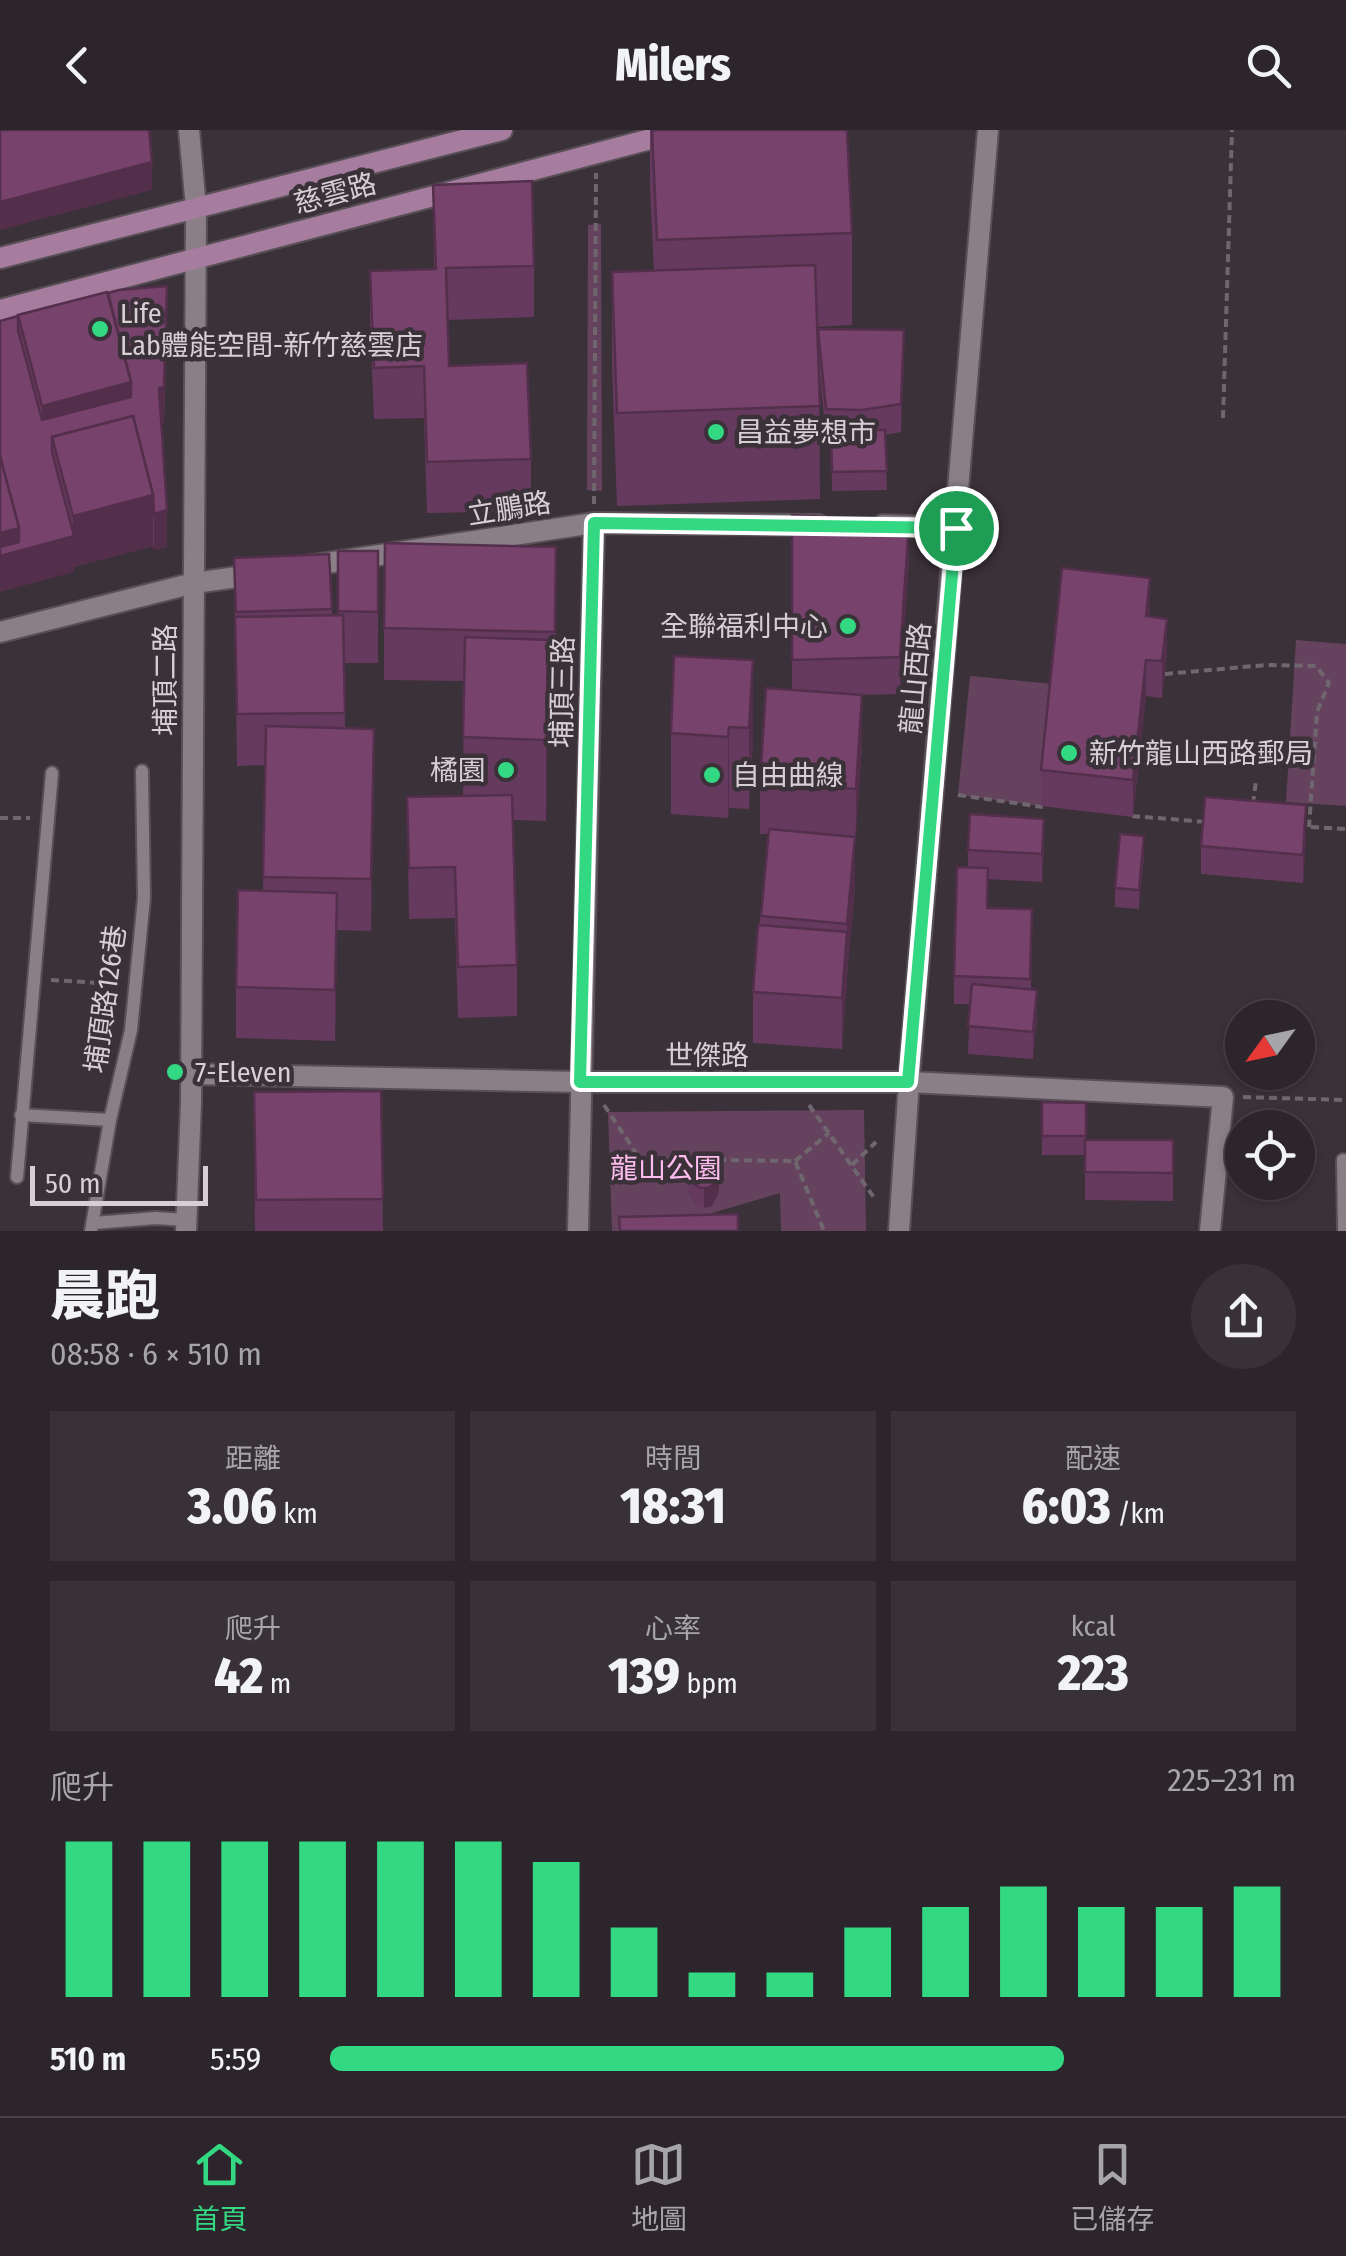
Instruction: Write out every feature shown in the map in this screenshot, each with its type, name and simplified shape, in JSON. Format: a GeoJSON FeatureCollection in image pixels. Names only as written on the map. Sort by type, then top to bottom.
{"type":"FeatureCollection","features":[{"type":"Feature","properties":{"kind":"main road","name":"慈雲路"},"geometry":{"type":"LineString","coordinates":[[0,258],[502,130]]}},
{"type":"Feature","properties":{"kind":"main road","name":"慈雲路"},"geometry":{"type":"LineString","coordinates":[[0,310],[684,130]]}},
{"type":"Feature","properties":{"kind":"street","name":"埔頂二路"},"geometry":{"type":"LineString","coordinates":[[186,1226],[191,1074],[196,258],[189,130]]}},
{"type":"Feature","properties":{"kind":"street","name":"龍山西路"},"geometry":{"type":"LineString","coordinates":[[899,1231],[908,1082],[988,130]]}},
{"type":"Feature","properties":{"kind":"street","name":"立鵬路"},"geometry":{"type":"LineString","coordinates":[[0,632],[194,583],[594,523],[956,528]]}},
{"type":"Feature","properties":{"kind":"street","name":"埔頂三路"},"geometry":{"type":"LineString","coordinates":[[578,1231],[594,523]]}},
{"type":"Feature","properties":{"kind":"street","name":"世傑路"},"geometry":{"type":"LineString","coordinates":[[191,1074],[580,1082],[908,1082],[1223,1096]]}},
{"type":"Feature","properties":{"kind":"street"},"geometry":{"type":"LineString","coordinates":[[1210,1231],[1223,1096]]}},
{"type":"Feature","properties":{"kind":"lane","name":"埔頂路126巷"},"geometry":{"type":"LineString","coordinates":[[93,1227],[110,1120],[132,1030],[144,898],[142,770]]}},
{"type":"Feature","properties":{"kind":"lane"},"geometry":{"type":"LineString","coordinates":[[17,1177],[52,773]]}},
{"type":"Feature","properties":{"kind":"lane"},"geometry":{"type":"LineString","coordinates":[[21,1115],[110,1120]]}},
{"type":"Feature","properties":{"kind":"lane"},"geometry":{"type":"LineString","coordinates":[[1344,1160],[1344,1231]]}},
{"type":"Feature","properties":{"kind":"lane"},"geometry":{"type":"LineString","coordinates":[[93,1227],[156,1218],[186,1226]]}},
{"type":"Feature","properties":{"kind":"path"},"geometry":{"type":"LineString","coordinates":[[1223,418],[1232,130]]}},
{"type":"Feature","properties":{"kind":"path"},"geometry":{"type":"LineString","coordinates":[[594,523],[596,154]]}},
{"type":"Feature","properties":{"kind":"path"},"geometry":{"type":"LineString","coordinates":[[1165,674],[1266,665],[1316,666],[1330,683],[1318,712],[1308,827],[1346,829]]}},
{"type":"Feature","properties":{"kind":"path"},"geometry":{"type":"LineString","coordinates":[[1252,810],[1256,781]]}},
{"type":"Feature","properties":{"kind":"path"},"geometry":{"type":"LineString","coordinates":[[958,796],[1060,808]]}},
{"type":"Feature","properties":{"kind":"path"},"geometry":{"type":"LineString","coordinates":[[1115,814],[1212,822]]}},
{"type":"Feature","properties":{"kind":"path"},"geometry":{"type":"LineString","coordinates":[[0,818],[49,818]]}},
{"type":"Feature","properties":{"kind":"path"},"geometry":{"type":"LineString","coordinates":[[34,978],[136,986]]}},
{"type":"Feature","properties":{"kind":"path"},"geometry":{"type":"LineString","coordinates":[[1223,1096],[1346,1100]]}},
{"type":"Feature","properties":{"kind":"path"},"geometry":{"type":"LineString","coordinates":[[599,1098],[640,1159],[795,1162],[829,1133]]}},
{"type":"Feature","properties":{"kind":"path"},"geometry":{"type":"LineString","coordinates":[[806,1101],[875,1198]]}},
{"type":"Feature","properties":{"kind":"path"},"geometry":{"type":"LineString","coordinates":[[852,1166],[876,1142]]}},
{"type":"Feature","properties":{"kind":"path"},"geometry":{"type":"LineString","coordinates":[[795,1162],[824,1231]]}},
{"type":"Feature","properties":{"kind":"path"},"geometry":{"type":"LineString","coordinates":[[1215,1182],[1225,1183]]}},
{"type":"Feature","properties":{"kind":"green space"},"geometry":{"type":"Polygon","coordinates":[[[601,224],[602,491],[587,490],[588,225],[601,224]]]}},
{"type":"Feature","properties":{"kind":"green space"},"geometry":{"type":"Polygon","coordinates":[[[1296,640],[1346,644],[1346,806],[1286,802],[1296,640]]]}},
{"type":"Feature","properties":{"kind":"green space"},"geometry":{"type":"Polygon","coordinates":[[[970,676],[1054,684],[1041,806],[958,795],[970,676]]]}},
{"type":"Feature","properties":{"kind":"green space","name":"龍山公園"},"geometry":{"type":"Polygon","coordinates":[[[864,1110],[866,1231],[781,1231],[780,1193],[651,1231],[612,1231],[608,1112],[864,1110]]]}},
{"type":"Feature","properties":{"kind":"building"},"geometry":{"type":"Polygon","coordinates":[[[0,130],[149,130],[152,162],[0,202],[0,130]]]}},
{"type":"Feature","properties":{"kind":"building"},"geometry":{"type":"Polygon","coordinates":[[[652,130],[847,130],[852,233],[657,240],[652,130]]]}},
{"type":"Feature","properties":{"kind":"building"},"geometry":{"type":"Polygon","coordinates":[[[532,181],[534,266],[446,268],[449,366],[527,363],[531,459],[427,462],[424,366],[374,368],[370,271],[436,269],[433,185],[532,181]]]}},
{"type":"Feature","properties":{"kind":"building"},"geometry":{"type":"Polygon","coordinates":[[[815,265],[820,406],[617,413],[612,272],[815,265]]]}},
{"type":"Feature","properties":{"kind":"building"},"geometry":{"type":"Polygon","coordinates":[[[167,286],[164,387],[159,388],[167,510],[154,514],[153,495],[133,416],[52,437],[52,452],[74,536],[0,556],[0,547],[19,542],[19,528],[0,456],[0,321],[18,316],[18,330],[42,420],[131,397],[131,382],[108,293],[167,286]]]}},
{"type":"Feature","properties":{"kind":"building"},"geometry":{"type":"Polygon","coordinates":[[[107,292],[131,382],[42,406],[18,315],[107,292]]]}},
{"type":"Feature","properties":{"kind":"building"},"geometry":{"type":"Polygon","coordinates":[[[818,329],[904,330],[901,404],[862,410],[826,409],[818,329]]]}},
{"type":"Feature","properties":{"kind":"building"},"geometry":{"type":"Polygon","coordinates":[[[133,416],[153,495],[73,516],[52,437],[133,416]]]}},
{"type":"Feature","properties":{"kind":"building"},"geometry":{"type":"Polygon","coordinates":[[[831,430],[885,430],[887,471],[832,472],[831,430]]]}},
{"type":"Feature","properties":{"kind":"building"},"geometry":{"type":"Polygon","coordinates":[[[0,456],[19,528],[0,533],[0,456]]]}},
{"type":"Feature","properties":{"kind":"building","name":"全聯福利中心"},"geometry":{"type":"Polygon","coordinates":[[[792,515],[909,522],[900,657],[792,660],[792,515]]]}},
{"type":"Feature","properties":{"kind":"building"},"geometry":{"type":"Polygon","coordinates":[[[385,543],[556,547],[555,632],[384,628],[385,543]]]}},
{"type":"Feature","properties":{"kind":"building"},"geometry":{"type":"Polygon","coordinates":[[[338,551],[378,551],[378,612],[338,611],[338,551]]]}},
{"type":"Feature","properties":{"kind":"building"},"geometry":{"type":"Polygon","coordinates":[[[329,554],[332,609],[236,612],[234,558],[329,554]]]}},
{"type":"Feature","properties":{"kind":"building"},"geometry":{"type":"Polygon","coordinates":[[[1062,568],[1150,578],[1146,616],[1167,619],[1162,661],[1146,660],[1133,780],[1041,770],[1062,568]]]}},
{"type":"Feature","properties":{"kind":"building"},"geometry":{"type":"Polygon","coordinates":[[[343,615],[345,713],[237,714],[235,617],[343,615]]]}},
{"type":"Feature","properties":{"kind":"building"},"geometry":{"type":"Polygon","coordinates":[[[465,637],[548,640],[546,740],[463,737],[465,637]]]}},
{"type":"Feature","properties":{"kind":"building"},"geometry":{"type":"Polygon","coordinates":[[[674,656],[753,660],[749,728],[729,727],[728,737],[671,733],[674,656]]]}},
{"type":"Feature","properties":{"kind":"building"},"geometry":{"type":"Polygon","coordinates":[[[766,688],[862,695],[856,789],[760,783],[766,688]]]}},
{"type":"Feature","properties":{"kind":"building"},"geometry":{"type":"Polygon","coordinates":[[[266,726],[374,729],[371,879],[263,877],[266,726]]]}},
{"type":"Feature","properties":{"kind":"building"},"geometry":{"type":"Polygon","coordinates":[[[512,795],[517,965],[458,967],[455,867],[409,868],[407,797],[512,795]]]}},
{"type":"Feature","properties":{"kind":"building"},"geometry":{"type":"Polygon","coordinates":[[[1205,797],[1306,805],[1303,855],[1201,846],[1205,797]]]}},
{"type":"Feature","properties":{"kind":"building"},"geometry":{"type":"Polygon","coordinates":[[[970,814],[1044,819],[1042,854],[968,850],[970,814]]]}},
{"type":"Feature","properties":{"kind":"building"},"geometry":{"type":"Polygon","coordinates":[[[769,829],[855,837],[847,924],[761,916],[769,829]]]}},
{"type":"Feature","properties":{"kind":"building"},"geometry":{"type":"Polygon","coordinates":[[[1120,834],[1144,836],[1139,890],[1115,888],[1120,834]]]}},
{"type":"Feature","properties":{"kind":"building"},"geometry":{"type":"Polygon","coordinates":[[[957,867],[988,868],[987,908],[1032,909],[1030,979],[954,976],[957,867]]]}},
{"type":"Feature","properties":{"kind":"building"},"geometry":{"type":"Polygon","coordinates":[[[238,890],[337,893],[335,990],[236,987],[238,890]]]}},
{"type":"Feature","properties":{"kind":"building"},"geometry":{"type":"Polygon","coordinates":[[[758,925],[847,932],[842,998],[753,992],[758,925]]]}},
{"type":"Feature","properties":{"kind":"building"},"geometry":{"type":"Polygon","coordinates":[[[972,984],[1037,990],[1033,1032],[968,1026],[972,984]]]}},
{"type":"Feature","properties":{"kind":"building"},"geometry":{"type":"Polygon","coordinates":[[[381,1091],[383,1199],[256,1200],[254,1092],[381,1091]]]}},
{"type":"Feature","properties":{"kind":"building"},"geometry":{"type":"Polygon","coordinates":[[[1042,1102],[1086,1103],[1086,1136],[1042,1136],[1042,1102]]]}},
{"type":"Feature","properties":{"kind":"building"},"geometry":{"type":"Polygon","coordinates":[[[1085,1140],[1173,1140],[1173,1173],[1085,1172],[1085,1140]]]}},
{"type":"Feature","properties":{"kind":"building"},"geometry":{"type":"Polygon","coordinates":[[[704,1160],[714,1164],[718,1174],[714,1184],[704,1188],[694,1184],[690,1174],[694,1164],[704,1160]]]}},
{"type":"Feature","properties":{"kind":"building"},"geometry":{"type":"Polygon","coordinates":[[[738,1214],[738,1231],[620,1231],[619,1217],[738,1214]]]}},
{"type":"Feature","properties":{"kind":"place","name":"Life Lab體能空間-新竹慈雲店"},"geometry":{"type":"Point","coordinates":[100,329]}},
{"type":"Feature","properties":{"kind":"place","name":"昌益夢想市"},"geometry":{"type":"Point","coordinates":[716,432]}},
{"type":"Feature","properties":{"kind":"place","name":"全聯福利中心"},"geometry":{"type":"Point","coordinates":[848,626]}},
{"type":"Feature","properties":{"kind":"place","name":"新竹龍山西路郵局"},"geometry":{"type":"Point","coordinates":[1069,753]}},
{"type":"Feature","properties":{"kind":"place","name":"橘園"},"geometry":{"type":"Point","coordinates":[506,770]}},
{"type":"Feature","properties":{"kind":"place","name":"自由曲線"},"geometry":{"type":"Point","coordinates":[712,775]}},
{"type":"Feature","properties":{"kind":"place","name":"7-Eleven"},"geometry":{"type":"Point","coordinates":[175,1072]}},
{"type":"Feature","properties":{"kind":"route"},"geometry":{"type":"LineString","coordinates":[[594,523],[956,528],[908,1082],[580,1082],[594,523]]}}]}
